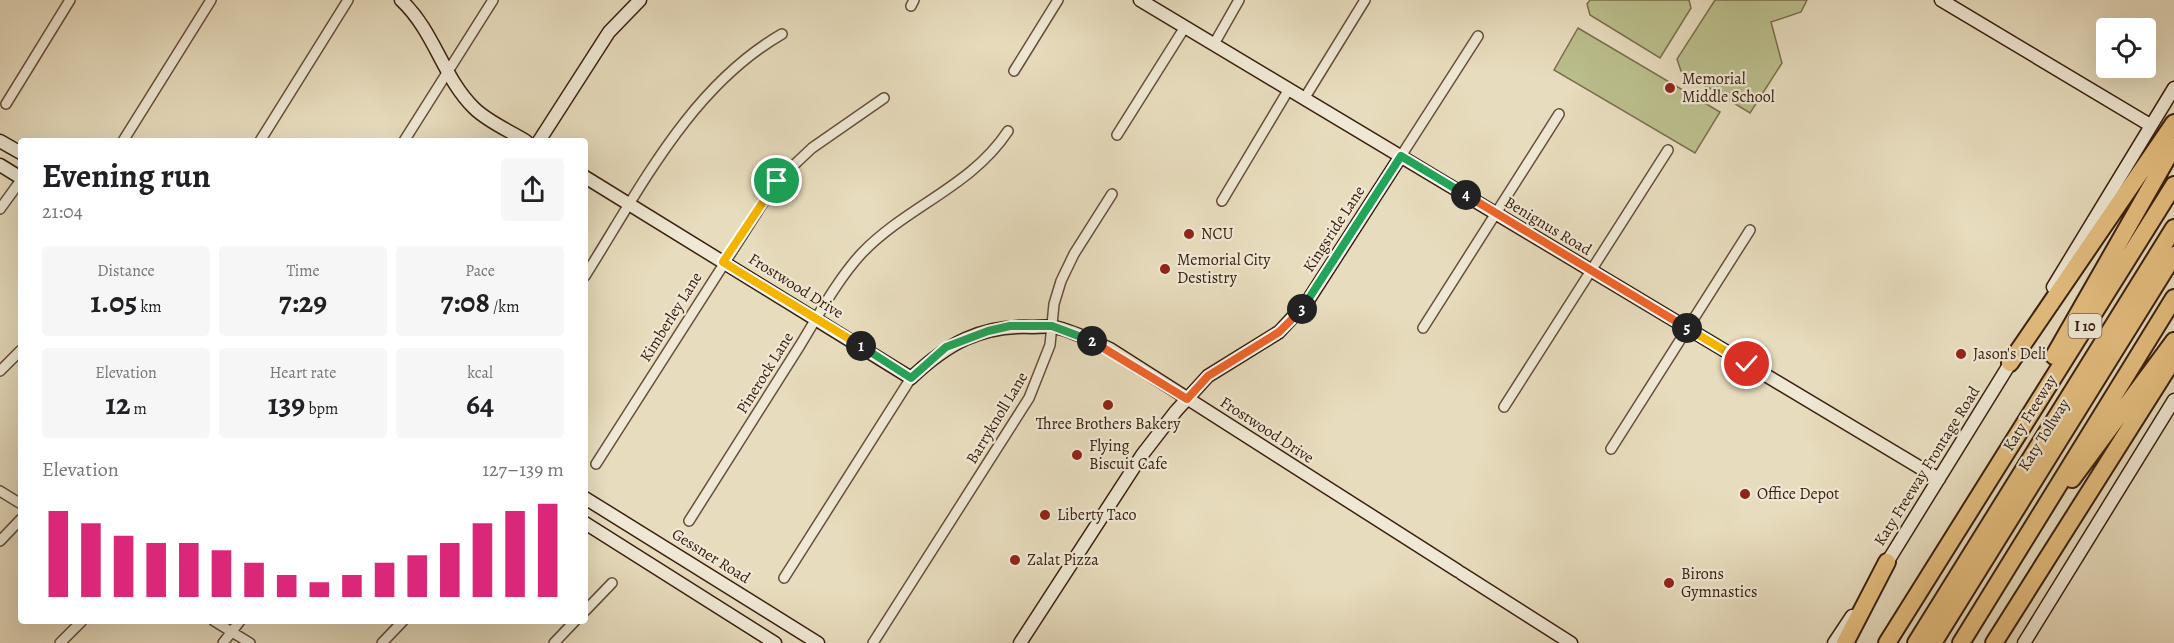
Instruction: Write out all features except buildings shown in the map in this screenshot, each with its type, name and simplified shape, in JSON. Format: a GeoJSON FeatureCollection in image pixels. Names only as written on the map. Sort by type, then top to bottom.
{"type":"FeatureCollection","features":[{"type":"Feature","properties":{"kind":"highway"},"geometry":{"type":"LineString","coordinates":[[2010,363],[2174,123]]}},
{"type":"Feature","properties":{"kind":"highway"},"geometry":{"type":"LineString","coordinates":[[1995,467],[2070,326],[2174,146]]}},
{"type":"Feature","properties":{"kind":"highway","name":"Katy Freeway"},"geometry":{"type":"LineString","coordinates":[[1887,643],[1995,467],[2174,185]]}},
{"type":"Feature","properties":{"kind":"highway","name":"Katy Tollway"},"geometry":{"type":"LineString","coordinates":[[1916,643],[2174,228]]}},
{"type":"Feature","properties":{"kind":"highway","name":"Katy Tollway"},"geometry":{"type":"LineString","coordinates":[[1933,643],[2174,255]]}},
{"type":"Feature","properties":{"kind":"highway"},"geometry":{"type":"LineString","coordinates":[[1961,643],[2174,297]]}},
{"type":"Feature","properties":{"kind":"highway"},"geometry":{"type":"LineString","coordinates":[[2012,558],[2174,341]]}},
{"type":"Feature","properties":{"kind":"highway"},"geometry":{"type":"LineString","coordinates":[[1994,643],[2174,358]]}},
{"type":"Feature","properties":{"kind":"highway"},"geometry":{"type":"LineString","coordinates":[[2005,643],[2128,432]]}},
{"type":"Feature","properties":{"kind":"highway"},"geometry":{"type":"LineString","coordinates":[[1845,643],[1887,562]]}},
{"type":"Feature","properties":{"kind":"street"},"geometry":{"type":"LineString","coordinates":[[6,104],[70,0]]}},
{"type":"Feature","properties":{"kind":"street"},"geometry":{"type":"LineString","coordinates":[[125,138],[211,0]]}},
{"type":"Feature","properties":{"kind":"street"},"geometry":{"type":"LineString","coordinates":[[262,138],[348,0]]}},
{"type":"Feature","properties":{"kind":"street"},"geometry":{"type":"LineString","coordinates":[[401,0],[427,29],[448,72],[475,109],[521,138]]}},
{"type":"Feature","properties":{"kind":"street"},"geometry":{"type":"LineString","coordinates":[[407,138],[493,0]]}},
{"type":"Feature","properties":{"kind":"street"},"geometry":{"type":"LineString","coordinates":[[541,138],[609,32],[640,0]]}},
{"type":"Feature","properties":{"kind":"street"},"geometry":{"type":"LineString","coordinates":[[1014,71],[1058,0]]}},
{"type":"Feature","properties":{"kind":"street","name":"Benignus Road"},"geometry":{"type":"LineString","coordinates":[[1140,0],[1939,479]]}},
{"type":"Feature","properties":{"kind":"street"},"geometry":{"type":"LineString","coordinates":[[1214,44],[1239,0]]}},
{"type":"Feature","properties":{"kind":"street"},"geometry":{"type":"LineString","coordinates":[[1305,99],[1365,0]]}},
{"type":"Feature","properties":{"kind":"street"},"geometry":{"type":"LineString","coordinates":[[1941,0],[2150,125]]}},
{"type":"Feature","properties":{"kind":"street"},"geometry":{"type":"LineString","coordinates":[[1117,135],[1185,27]]}},
{"type":"Feature","properties":{"kind":"street"},"geometry":{"type":"LineString","coordinates":[[588,271],[630,204],[705,95],[763,45],[782,34]]}},
{"type":"Feature","properties":{"kind":"street","name":"Kingsride Lane"},"geometry":{"type":"LineString","coordinates":[[1020,643],[1142,455],[1187,399],[1208,376],[1258,347],[1293,320],[1308,302],[1478,36]]}},
{"type":"Feature","properties":{"kind":"street","name":"Katy Freeway Frontage Road"},"geometry":{"type":"LineString","coordinates":[[1834,643],[1939,479],[2174,88]]}},
{"type":"Feature","properties":{"kind":"street"},"geometry":{"type":"LineString","coordinates":[[1222,201],[1289,89]]}},
{"type":"Feature","properties":{"kind":"street","name":"Kimberley Lane"},"geometry":{"type":"LineString","coordinates":[[596,464],[723,262],[773,188],[793,164],[884,98]]}},
{"type":"Feature","properties":{"kind":"street"},"geometry":{"type":"LineString","coordinates":[[1423,328],[1559,114]]}},
{"type":"Feature","properties":{"kind":"street","name":"Pinerock Lane"},"geometry":{"type":"LineString","coordinates":[[689,521],[817,318],[861,254],[879,237],[975,170],[997,148],[1008,131]]}},
{"type":"Feature","properties":{"kind":"street"},"geometry":{"type":"LineString","coordinates":[[0,141],[18,151]]}},
{"type":"Feature","properties":{"kind":"street"},"geometry":{"type":"LineString","coordinates":[[1504,407],[1668,150]]}},
{"type":"Feature","properties":{"kind":"street"},"geometry":{"type":"LineString","coordinates":[[0,165],[18,177]]}},
{"type":"Feature","properties":{"kind":"street","name":"Frostwood Drive"},"geometry":{"type":"LineString","coordinates":[[588,179],[911,378],[946,347],[967,338],[1010,326],[1052,326],[1110,350],[1571,643]]}},
{"type":"Feature","properties":{"kind":"street"},"geometry":{"type":"LineString","coordinates":[[0,209],[18,183]]}},
{"type":"Feature","properties":{"kind":"street","name":"Barryknoll Lane"},"geometry":{"type":"LineString","coordinates":[[873,643],[1029,398],[1042,371],[1050,345],[1054,304],[1061,281],[1074,254],[1112,194]]}},
{"type":"Feature","properties":{"kind":"street"},"geometry":{"type":"LineString","coordinates":[[1611,449],[1750,230]]}},
{"type":"Feature","properties":{"kind":"street"},"geometry":{"type":"LineString","coordinates":[[0,370],[18,353]]}},
{"type":"Feature","properties":{"kind":"street"},"geometry":{"type":"LineString","coordinates":[[784,578],[911,378]]}},
{"type":"Feature","properties":{"kind":"street"},"geometry":{"type":"LineString","coordinates":[[2024,643],[2174,400]]}},
{"type":"Feature","properties":{"kind":"street"},"geometry":{"type":"LineString","coordinates":[[0,491],[18,502]]}},
{"type":"Feature","properties":{"kind":"street","name":"Gessner Road"},"geometry":{"type":"LineString","coordinates":[[588,500],[818,643]]}},
{"type":"Feature","properties":{"kind":"street"},"geometry":{"type":"LineString","coordinates":[[0,541],[18,522]]}},
{"type":"Feature","properties":{"kind":"street"},"geometry":{"type":"LineString","coordinates":[[588,525],[775,643]]}},
{"type":"Feature","properties":{"kind":"street"},"geometry":{"type":"LineString","coordinates":[[702,597],[715,578]]}},
{"type":"Feature","properties":{"kind":"street"},"geometry":{"type":"LineString","coordinates":[[588,608],[612,583]]}},
{"type":"Feature","properties":{"kind":"street"},"geometry":{"type":"LineString","coordinates":[[60,643],[79,624]]}},
{"type":"Feature","properties":{"kind":"street"},"geometry":{"type":"LineString","coordinates":[[219,624],[250,643]]}},
{"type":"Feature","properties":{"kind":"street"},"geometry":{"type":"LineString","coordinates":[[223,643],[237,624]]}},
{"type":"Feature","properties":{"kind":"street"},"geometry":{"type":"LineString","coordinates":[[382,643],[400,624]]}},
{"type":"Feature","properties":{"kind":"street"},"geometry":{"type":"LineString","coordinates":[[554,643],[572,624]]}},
{"type":"Feature","properties":{"kind":"green space"},"geometry":{"type":"Polygon","coordinates":[[[1590,0],[1689,0],[1691,8],[1660,58],[1590,15],[1587,4],[1590,0]]]}},
{"type":"Feature","properties":{"kind":"green space"},"geometry":{"type":"Polygon","coordinates":[[[1715,0],[1807,0],[1801,12],[1771,22],[1782,63],[1750,113],[1681,71],[1677,59],[1715,0]]]}},
{"type":"Feature","properties":{"kind":"green space"},"geometry":{"type":"Polygon","coordinates":[[[1578,28],[1720,112],[1695,153],[1554,70],[1578,28]]]}},
{"type":"Feature","properties":{"kind":"place","name":"Memorial Middle School"},"geometry":{"type":"Point","coordinates":[1670,88]}},
{"type":"Feature","properties":{"kind":"place","name":"NCU"},"geometry":{"type":"Point","coordinates":[1189,234]}},
{"type":"Feature","properties":{"kind":"place","name":"Memorial City Destistry"},"geometry":{"type":"Point","coordinates":[1165,269]}},
{"type":"Feature","properties":{"kind":"place","name":"Jason's Deli"},"geometry":{"type":"Point","coordinates":[1961,354]}},
{"type":"Feature","properties":{"kind":"place","name":"Three Brothers Bakery"},"geometry":{"type":"Point","coordinates":[1108,405]}},
{"type":"Feature","properties":{"kind":"place","name":"Flying Biscuit Cafe"},"geometry":{"type":"Point","coordinates":[1077,455]}},
{"type":"Feature","properties":{"kind":"place","name":"Office Depot"},"geometry":{"type":"Point","coordinates":[1745,494]}},
{"type":"Feature","properties":{"kind":"place","name":"Liberty Taco"},"geometry":{"type":"Point","coordinates":[1045,515]}},
{"type":"Feature","properties":{"kind":"place","name":"Zalat Pizza"},"geometry":{"type":"Point","coordinates":[1015,560]}},
{"type":"Feature","properties":{"kind":"place","name":"Birons Gymnastics"},"geometry":{"type":"Point","coordinates":[1669,583]}},
{"type":"Feature","properties":{"kind":"route"},"geometry":{"type":"LineString","coordinates":[[777,181],[723,262],[911,378],[946,347],[967,338],[1010,326],[1052,326],[1091,340],[1110,350],[1187,399],[1208,376],[1258,347],[1293,320],[1308,302],[1401,156],[1747,364]]}}]}
